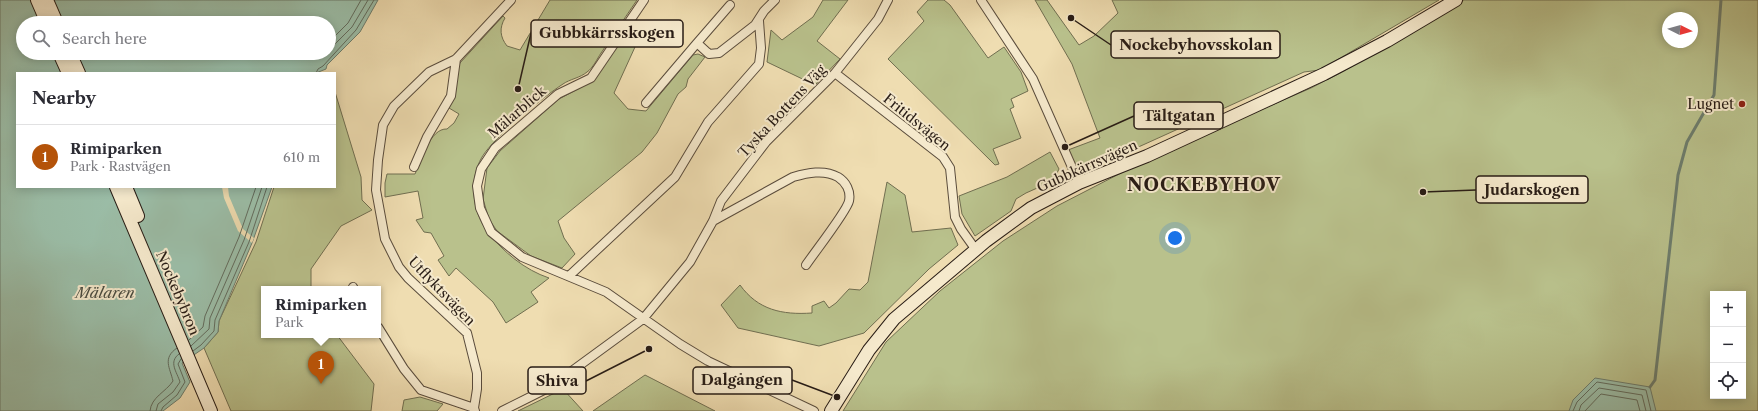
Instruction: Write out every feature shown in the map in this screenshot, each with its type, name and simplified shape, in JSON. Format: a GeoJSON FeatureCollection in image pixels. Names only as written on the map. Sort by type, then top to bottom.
{"type":"FeatureCollection","features":[{"type":"Feature","properties":{"kind":"street"},"geometry":{"type":"LineString","coordinates":[[37,0],[44,16]]}},
{"type":"Feature","properties":{"kind":"street"},"geometry":{"type":"LineString","coordinates":[[47,0],[54,16]]}},
{"type":"Feature","properties":{"kind":"street","name":"Utflyktsvägen"},"geometry":{"type":"LineString","coordinates":[[475,410],[478,389],[477,373],[467,333],[408,278],[399,267],[385,239],[376,190],[383,125],[394,106],[429,72],[456,58],[511,0]]}},
{"type":"Feature","properties":{"kind":"street","name":"Mälarblick"},"geometry":{"type":"LineString","coordinates":[[644,0],[591,78],[558,94],[495,148],[481,169],[477,186],[480,208],[491,232],[522,257],[606,292],[643,320],[708,361],[814,411]]}},
{"type":"Feature","properties":{"kind":"street"},"geometry":{"type":"LineString","coordinates":[[697,43],[709,54],[719,53],[759,21],[764,11],[775,0]]}},
{"type":"Feature","properties":{"kind":"street","name":"Tyska Bottens Väg"},"geometry":{"type":"LineString","coordinates":[[502,411],[550,387],[643,320],[690,262],[713,221],[722,201],[766,142],[835,73],[878,19],[888,0]]}},
{"type":"Feature","properties":{"kind":"street"},"geometry":{"type":"LineString","coordinates":[[981,0],[1032,79],[1079,183]]}},
{"type":"Feature","properties":{"kind":"street","name":"Gubbkärrsvägen"},"geometry":{"type":"LineString","coordinates":[[831,411],[869,350],[894,319],[976,250],[1030,208],[1079,183],[1147,156],[1324,74],[1387,41],[1456,0]]}},
{"type":"Feature","properties":{"kind":"street"},"geometry":{"type":"LineString","coordinates":[[646,103],[730,5]]}},
{"type":"Feature","properties":{"kind":"street"},"geometry":{"type":"LineString","coordinates":[[569,276],[675,177],[708,122],[759,64],[761,48],[759,21]]}},
{"type":"Feature","properties":{"kind":"street"},"geometry":{"type":"LineString","coordinates":[[414,167],[427,137],[451,96],[456,58]]}},
{"type":"Feature","properties":{"kind":"street"},"geometry":{"type":"LineString","coordinates":[[62,60],[68,72]]}},
{"type":"Feature","properties":{"kind":"street"},"geometry":{"type":"LineString","coordinates":[[73,60],[78,72]]}},
{"type":"Feature","properties":{"kind":"street","name":"Fritidsvägen"},"geometry":{"type":"LineString","coordinates":[[835,73],[943,157],[950,168],[955,217],[961,229],[976,250]]}},
{"type":"Feature","properties":{"kind":"street"},"geometry":{"type":"LineString","coordinates":[[713,221],[793,178],[807,173],[832,174],[840,178],[848,188],[849,202],[806,264]]}},
{"type":"Feature","properties":{"kind":"street","name":"Nockebybron"},"geometry":{"type":"LineString","coordinates":[[116,188],[212,411]]}},
{"type":"Feature","properties":{"kind":"street","name":"Nockebybron"},"geometry":{"type":"LineString","coordinates":[[126,188],[220,411]]}},
{"type":"Feature","properties":{"kind":"street"},"geometry":{"type":"LineString","coordinates":[[381,332],[404,369],[421,390],[475,410]]}},
{"type":"Feature","properties":{"kind":"shaded area"},"geometry":{"type":"Polygon","coordinates":[[[550,0],[637,0],[593,66],[581,76],[563,84],[520,118],[488,149],[478,166],[474,185],[475,205],[487,231],[507,253],[531,270],[549,278],[531,292],[538,302],[506,323],[493,302],[456,268],[449,276],[438,260],[444,256],[431,233],[424,232],[416,220],[423,218],[418,191],[385,197],[385,183],[387,174],[415,174],[431,139],[441,130],[447,129],[454,123],[459,114],[449,108],[455,93],[457,68],[460,63],[503,16],[505,18],[501,32],[503,39],[507,46],[520,50],[550,0]]]}},
{"type":"Feature","properties":{"kind":"shaded area"},"geometry":{"type":"Polygon","coordinates":[[[823,0],[848,0],[817,41],[840,59],[815,85],[767,62],[771,30],[782,40],[813,17],[823,0]]]}},
{"type":"Feature","properties":{"kind":"shaded area"},"geometry":{"type":"Polygon","coordinates":[[[928,0],[944,0],[950,5],[988,58],[1004,47],[1021,72],[1028,91],[1011,99],[1014,107],[1010,109],[1021,138],[993,149],[999,164],[995,165],[888,59],[924,21],[917,12],[928,0]]]}},
{"type":"Feature","properties":{"kind":"shaded area"},"geometry":{"type":"Polygon","coordinates":[[[1035,0],[1047,0],[1079,45],[1094,36],[1118,13],[1112,0],[1439,0],[1320,70],[1304,72],[1081,173],[1076,171],[1068,150],[1100,138],[1072,64],[1035,0]]]}},
{"type":"Feature","properties":{"kind":"shaded area"},"geometry":{"type":"Polygon","coordinates":[[[1464,0],[1758,0],[1758,411],[843,411],[886,342],[940,291],[1003,241],[1057,206],[1152,157],[1311,88],[1344,71],[1464,0]]]}},
{"type":"Feature","properties":{"kind":"shaded area"},"geometry":{"type":"Polygon","coordinates":[[[624,35],[635,47],[614,93],[628,109],[646,111],[693,55],[698,54],[705,57],[688,79],[686,87],[678,94],[657,133],[642,152],[558,221],[564,238],[575,254],[562,268],[531,256],[497,231],[489,219],[483,199],[487,168],[500,151],[559,99],[591,82],[624,35]]]}},
{"type":"Feature","properties":{"kind":"shaded area"},"geometry":{"type":"Polygon","coordinates":[[[336,95],[361,177],[362,200],[372,210],[341,226],[311,269],[311,286],[261,286],[261,338],[339,338],[374,384],[371,411],[231,411],[204,348],[218,332],[219,321],[256,242],[274,188],[336,188],[336,95]]]}},
{"type":"Feature","properties":{"kind":"shaded area"},"geometry":{"type":"Polygon","coordinates":[[[1050,152],[1059,169],[1053,181],[1016,199],[1011,211],[975,236],[962,214],[959,196],[1007,177],[1050,152]]]}},
{"type":"Feature","properties":{"kind":"shaded area"},"geometry":{"type":"Polygon","coordinates":[[[887,182],[905,195],[912,232],[951,228],[958,245],[929,269],[864,333],[819,346],[738,328],[721,305],[740,285],[755,300],[763,305],[781,312],[791,313],[812,313],[812,306],[824,301],[829,308],[849,289],[860,290],[868,282],[887,182]]]}},
{"type":"Feature","properties":{"kind":"shaded area"},"geometry":{"type":"Polygon","coordinates":[[[645,375],[715,411],[593,411],[645,375]]]}},
{"type":"Feature","properties":{"kind":"shaded area"},"geometry":{"type":"Polygon","coordinates":[[[563,389],[583,411],[518,411],[563,389]]]}},
{"type":"Feature","properties":{"kind":"shaded area"},"geometry":{"type":"Polygon","coordinates":[[[420,397],[443,404],[437,411],[402,411],[404,400],[420,397]]]}},
{"type":"Feature","properties":{"kind":"water","name":"Mälaren"},"geometry":{"type":"Polygon","coordinates":[[[0,0],[378,0],[360,32],[336,56],[336,16],[16,16],[16,60],[332,60],[327,65],[326,69],[318,72],[16,72],[16,188],[272,188],[252,243],[219,321],[218,332],[204,348],[182,363],[190,382],[180,398],[163,411],[0,411],[0,0]]]}},
{"type":"Feature","properties":{"kind":"water"},"geometry":{"type":"Polygon","coordinates":[[[1595,378],[1650,387],[1656,411],[1569,411],[1573,400],[1595,378]]]}},
{"type":"Feature","properties":{"kind":"pier"},"geometry":{"type":"Polygon","coordinates":[[[222,188],[228,188],[229,196],[243,229],[254,238],[252,243],[238,231],[224,198],[222,188]]]}},
{"type":"Feature","properties":{"kind":"waterway"},"geometry":{"type":"LineString","coordinates":[[1650,387],[1655,380],[1678,175],[1687,142],[1714,95],[1721,0]]}},
{"type":"Feature","properties":{"kind":"place","name":"Nockebyhovsskolan"},"geometry":{"type":"Point","coordinates":[1071,18]}},
{"type":"Feature","properties":{"kind":"place","name":"Gubbkärrsskogen"},"geometry":{"type":"Point","coordinates":[518,89]}},
{"type":"Feature","properties":{"kind":"place","name":"Lugnet"},"geometry":{"type":"Point","coordinates":[1742,104]}},
{"type":"Feature","properties":{"kind":"place","name":"Tältgatan"},"geometry":{"type":"Point","coordinates":[1065,147]}},
{"type":"Feature","properties":{"kind":"place","name":"Judarskogen"},"geometry":{"type":"Point","coordinates":[1423,192]}},
{"type":"Feature","properties":{"kind":"place","name":"Shiva"},"geometry":{"type":"Point","coordinates":[649,349]}},
{"type":"Feature","properties":{"kind":"place","name":"Rimiparken"},"geometry":{"type":"Point","coordinates":[321,384]}},
{"type":"Feature","properties":{"kind":"place","name":"Dalgången"},"geometry":{"type":"Point","coordinates":[837,397]}},
{"type":"Feature","properties":{"kind":"district","name":"NOCKEBYHOV"},"geometry":{"type":"Point","coordinates":[1204,185]}}]}
